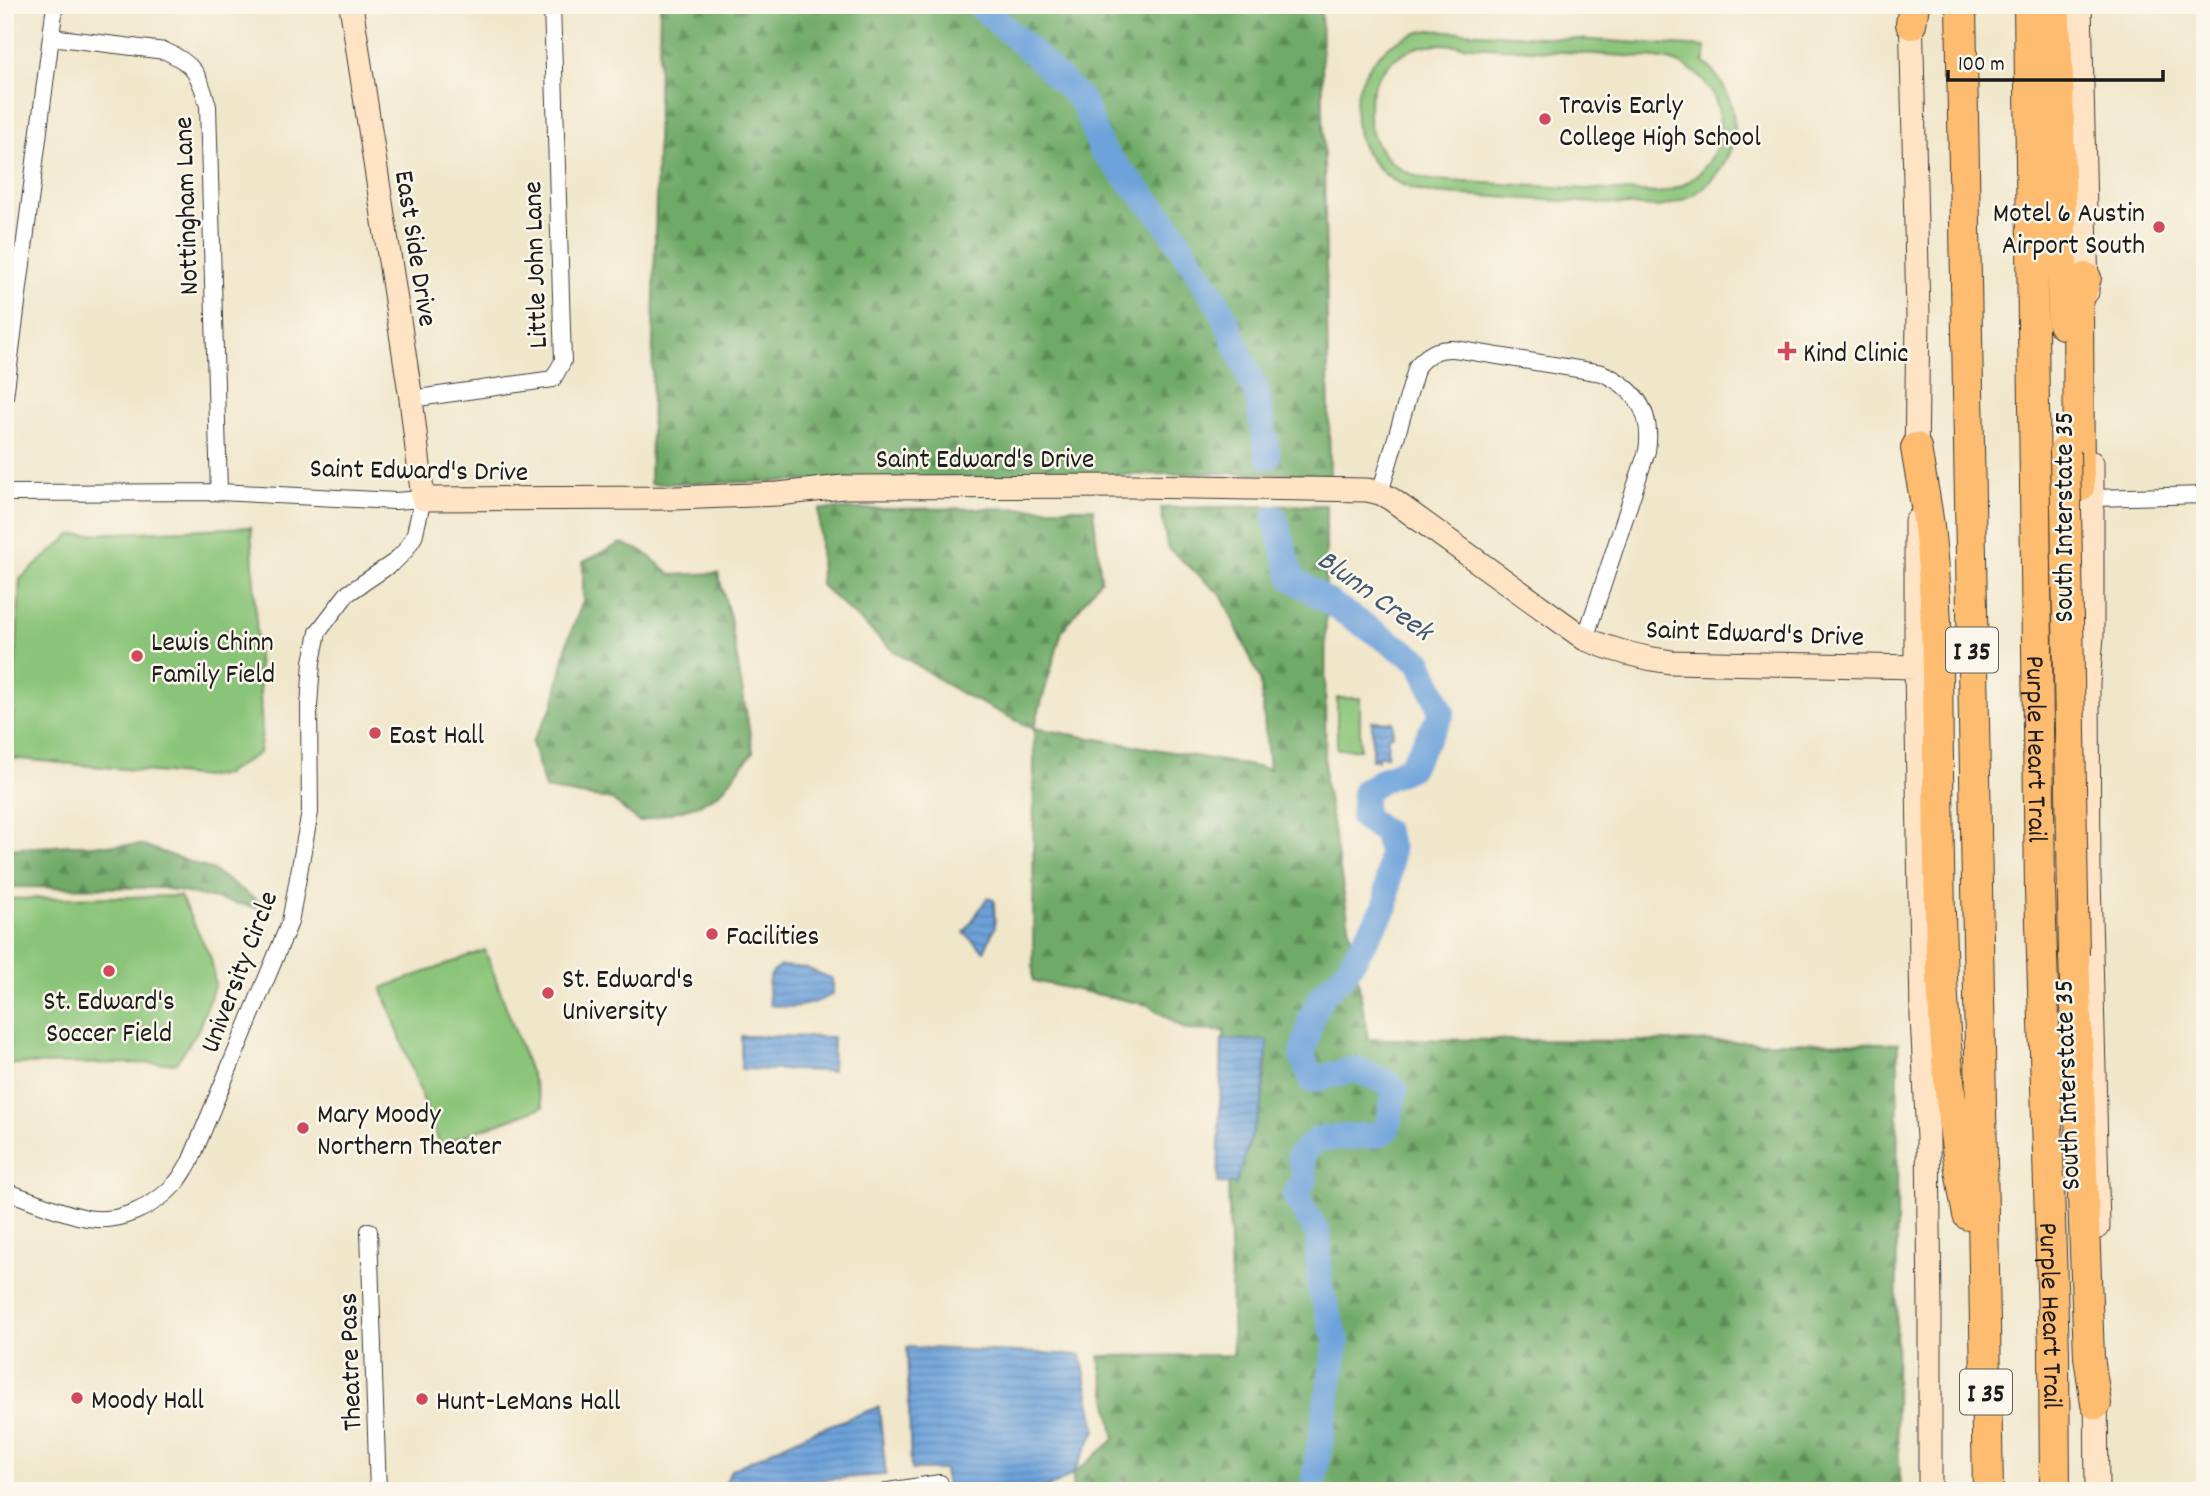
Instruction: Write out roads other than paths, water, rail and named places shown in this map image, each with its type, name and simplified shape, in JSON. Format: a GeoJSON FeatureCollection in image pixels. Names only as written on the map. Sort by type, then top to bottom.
{"type":"FeatureCollection","features":[{"type":"Feature","properties":{"kind":"highway","name":"I 35"},"geometry":{"type":"LineString","coordinates":[[1961,5],[1988,1491]]}},
{"type":"Feature","properties":{"kind":"highway","name":"Purple Heart Trail"},"geometry":{"type":"LineString","coordinates":[[2029,5],[2040,889],[2056,1491]]}},
{"type":"Feature","properties":{"kind":"highway"},"geometry":{"type":"LineString","coordinates":[[2053,5],[2058,77],[2074,955],[2089,1357],[2096,1404]]}},
{"type":"Feature","properties":{"kind":"highway"},"geometry":{"type":"LineString","coordinates":[[2040,889],[2060,819],[2077,646],[2080,568],[2078,303],[2086,278]]}},
{"type":"Feature","properties":{"kind":"highway"},"geometry":{"type":"LineString","coordinates":[[1916,448],[1929,528],[1936,648],[1939,874],[1946,1035],[1960,1172],[1984,1294]]}},
{"type":"Feature","properties":{"kind":"main road","name":"East Side Drive"},"geometry":{"type":"LineString","coordinates":[[351,5],[411,398],[423,499]]}},
{"type":"Feature","properties":{"kind":"main road","name":"South Interstate 35"},"geometry":{"type":"LineString","coordinates":[[2080,5],[2086,278],[2091,336],[2092,636],[2088,683],[2088,794],[2099,1229],[2097,1491]]}},
{"type":"Feature","properties":{"kind":"main road"},"geometry":{"type":"LineString","coordinates":[[1912,11],[1918,315],[1916,667],[1922,1016],[1928,1152],[1930,1491]]}},
{"type":"Feature","properties":{"kind":"main road","name":"Saint Edward's Drive"},"geometry":{"type":"LineString","coordinates":[[423,499],[675,498],[867,487],[1279,487],[1367,490],[1380,493],[1585,639],[1638,658],[1671,662],[1916,667]]}},
{"type":"Feature","properties":{"kind":"street"},"geometry":{"type":"LineString","coordinates":[[5,397],[55,5]]}},
{"type":"Feature","properties":{"kind":"street","name":"Little John Lane"},"geometry":{"type":"LineString","coordinates":[[411,398],[553,379],[563,361],[552,5]]}},
{"type":"Feature","properties":{"kind":"street","name":"Nottingham Lane"},"geometry":{"type":"LineString","coordinates":[[51,37],[165,51],[180,57],[193,69],[202,86],[208,106],[219,492]]}},
{"type":"Feature","properties":{"kind":"street"},"geometry":{"type":"LineString","coordinates":[[1380,493],[1417,366],[1433,351],[1447,348],[1461,350],[1602,373],[1616,380],[1638,401],[1650,436],[1585,639]]}},
{"type":"Feature","properties":{"kind":"street","name":"Saint Edward's Drive"},"geometry":{"type":"LineString","coordinates":[[5,493],[219,492],[395,502],[423,499]]}},
{"type":"Feature","properties":{"kind":"street"},"geometry":{"type":"LineString","coordinates":[[2092,498],[2205,495]]}},
{"type":"Feature","properties":{"kind":"street","name":"University Circle"},"geometry":{"type":"LineString","coordinates":[[5,1191],[89,1219],[122,1216],[145,1207],[164,1195],[190,1162],[289,922],[310,812],[309,707],[312,662],[318,632],[347,594],[394,562],[405,551],[414,537],[423,499]]}},
{"type":"Feature","properties":{"kind":"street","name":"Theatre Pass"},"geometry":{"type":"LineString","coordinates":[[369,1231],[379,1491]]}},
{"type":"Feature","properties":{"kind":"street"},"geometry":{"type":"LineString","coordinates":[[888,1491],[940,1483]]}},
{"type":"Feature","properties":{"kind":"water"},"geometry":{"type":"Polygon","coordinates":[[[1372,721],[1393,722],[1393,735],[1388,736],[1387,756],[1378,756],[1378,760],[1372,760],[1372,721]]]}},
{"type":"Feature","properties":{"kind":"water"},"geometry":{"type":"Polygon","coordinates":[[[987,898],[994,900],[995,927],[984,951],[964,933],[987,898]]]}},
{"type":"Feature","properties":{"kind":"water"},"geometry":{"type":"Polygon","coordinates":[[[781,966],[806,968],[833,979],[833,994],[802,1006],[770,1005],[770,978],[781,966]]]}},
{"type":"Feature","properties":{"kind":"water"},"geometry":{"type":"Polygon","coordinates":[[[741,1036],[833,1037],[832,1071],[741,1069],[741,1036]]]}},
{"type":"Feature","properties":{"kind":"water"},"geometry":{"type":"Polygon","coordinates":[[[1222,1039],[1268,1041],[1262,1104],[1236,1184],[1218,1183],[1222,1039]]]}},
{"type":"Feature","properties":{"kind":"water"},"geometry":{"type":"Polygon","coordinates":[[[907,1347],[1081,1355],[1096,1430],[1073,1474],[1050,1487],[1030,1491],[940,1491],[947,1487],[944,1470],[911,1470],[907,1347]]]}},
{"type":"Feature","properties":{"kind":"water"},"geometry":{"type":"Polygon","coordinates":[[[879,1407],[886,1475],[724,1487],[731,1470],[809,1433],[879,1407]]]}},
{"type":"Feature","properties":{"kind":"waterway","name":"Blunn Creek"},"geometry":{"type":"LineString","coordinates":[[979,5],[1083,102],[1101,149],[1163,218],[1220,307],[1257,394],[1268,456]]}},
{"type":"Feature","properties":{"kind":"waterway","name":"Blunn Creek"},"geometry":{"type":"LineString","coordinates":[[1275,518],[1292,578],[1420,662],[1442,713],[1410,768],[1365,791],[1363,817],[1385,832],[1391,850],[1386,906],[1345,973],[1322,995],[1312,1016],[1302,1056],[1312,1080],[1355,1069],[1388,1083],[1395,1090],[1387,1129],[1377,1135],[1318,1139],[1300,1155],[1305,1178],[1295,1195],[1318,1234],[1320,1288],[1337,1341],[1312,1491]]}},
{"type":"Feature","properties":{"kind":"place","name":"Travis Early College High School"},"geometry":{"type":"Point","coordinates":[1545,119]}},
{"type":"Feature","properties":{"kind":"place","name":"Motel 6 Austin Airport South"},"geometry":{"type":"Point","coordinates":[2159,227]}},
{"type":"Feature","properties":{"kind":"place","name":"Kind Clinic"},"geometry":{"type":"Point","coordinates":[1787,351]}},
{"type":"Feature","properties":{"kind":"place","name":"Lewis Chinn Family Field"},"geometry":{"type":"Point","coordinates":[137,656]}},
{"type":"Feature","properties":{"kind":"place","name":"East Hall"},"geometry":{"type":"Point","coordinates":[375,733]}},
{"type":"Feature","properties":{"kind":"place","name":"Facilities"},"geometry":{"type":"Point","coordinates":[712,934]}},
{"type":"Feature","properties":{"kind":"place","name":"St. Edward's Soccer Field"},"geometry":{"type":"Point","coordinates":[109,971]}},
{"type":"Feature","properties":{"kind":"place","name":"St. Edward's University"},"geometry":{"type":"Point","coordinates":[548,993]}},
{"type":"Feature","properties":{"kind":"place","name":"Mary Moody Northern Theater"},"geometry":{"type":"Point","coordinates":[303,1128]}},
{"type":"Feature","properties":{"kind":"place","name":"Moody Hall"},"geometry":{"type":"Point","coordinates":[77,1398]}},
{"type":"Feature","properties":{"kind":"place","name":"Hunt-LeMans Hall"},"geometry":{"type":"Point","coordinates":[422,1399]}}]}
